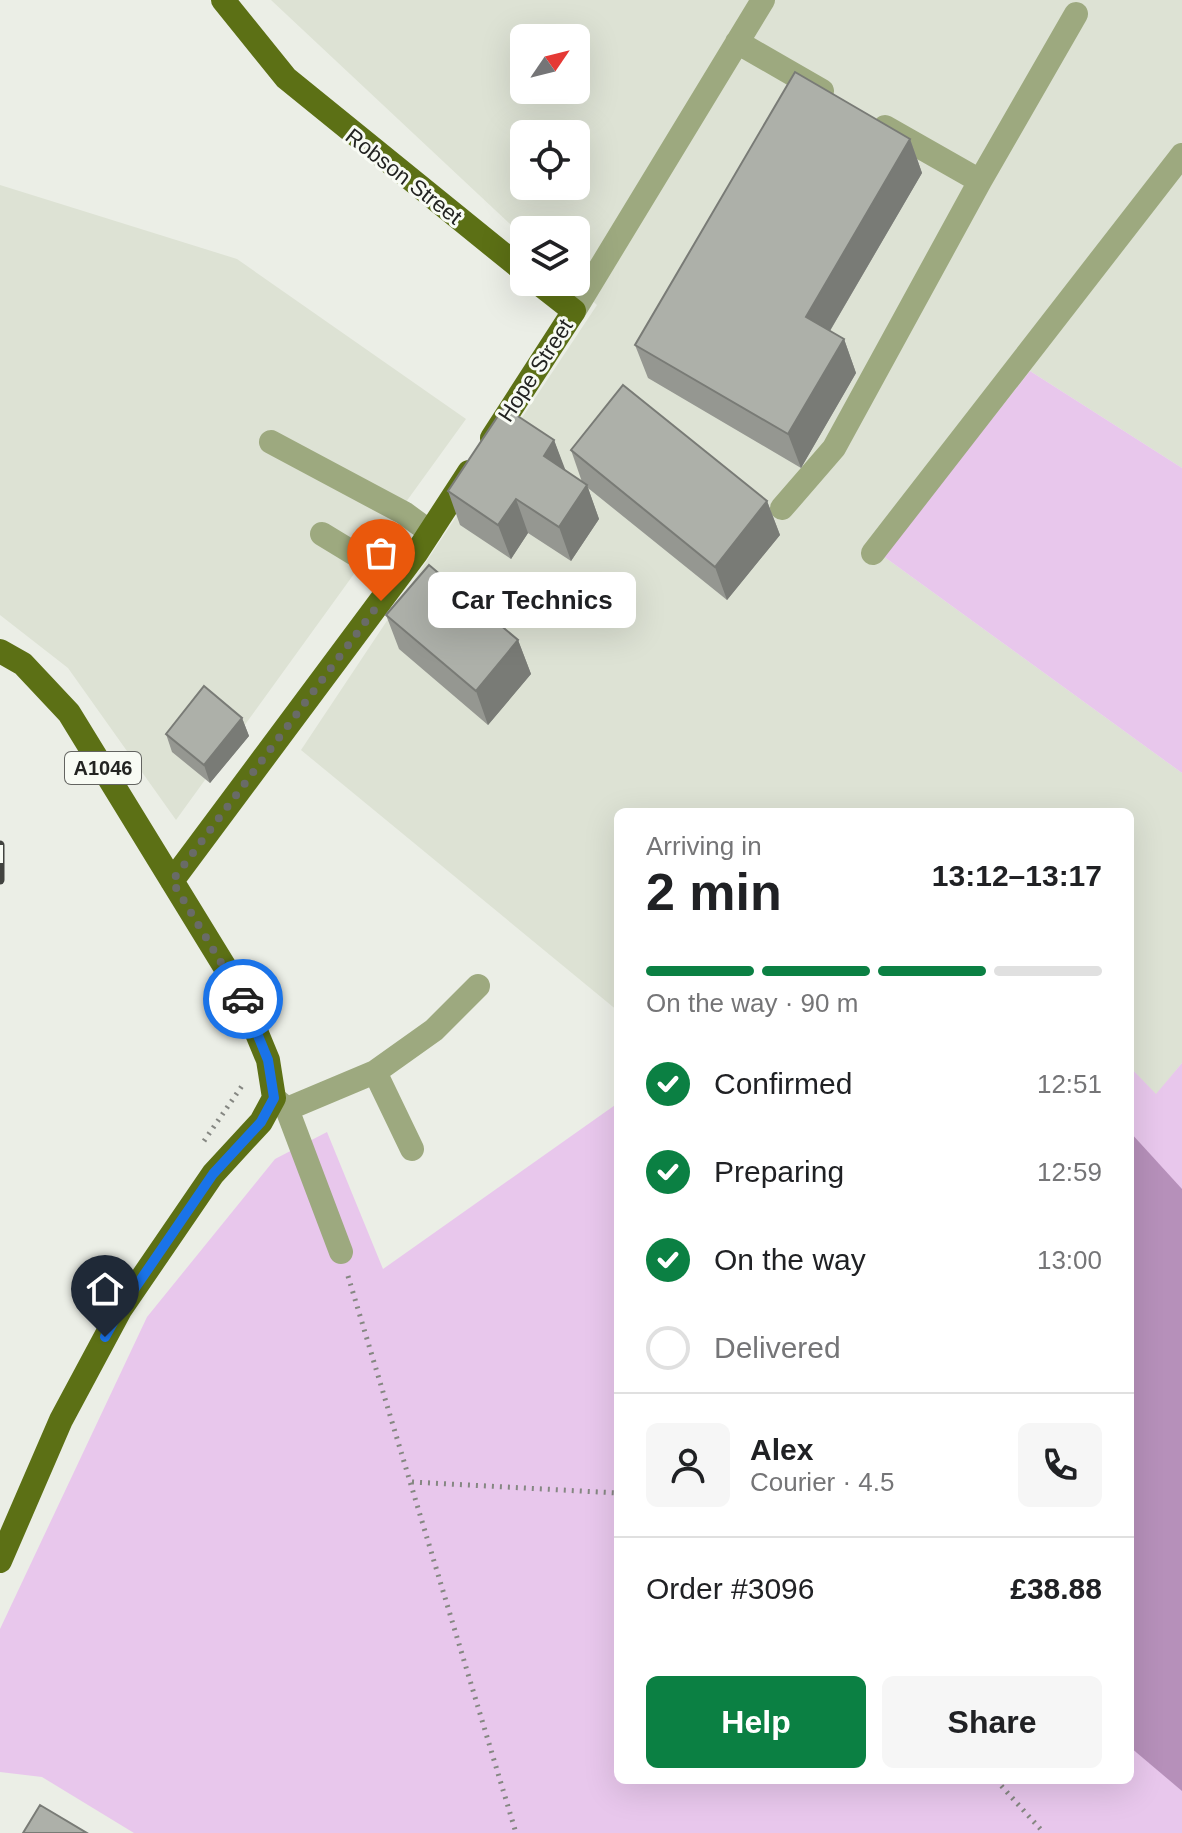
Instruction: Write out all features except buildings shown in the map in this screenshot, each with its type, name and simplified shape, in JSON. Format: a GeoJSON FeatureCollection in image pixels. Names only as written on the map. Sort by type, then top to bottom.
{"type":"FeatureCollection","features":[{"type":"Feature","properties":{"kind":"main road","name":"Robson Street"},"geometry":{"type":"LineString","coordinates":[[223,0],[286,78],[340,125],[510,260]]}},
{"type":"Feature","properties":{"kind":"main road"},"geometry":{"type":"LineString","coordinates":[[555,296],[574,311]]}},
{"type":"Feature","properties":{"kind":"main road","name":"Hope Street"},"geometry":{"type":"LineString","coordinates":[[172,881],[430,532],[574,311]]}},
{"type":"Feature","properties":{"kind":"main road","name":"A1046"},"geometry":{"type":"LineString","coordinates":[[0,651],[23,664],[69,713],[239,990],[268,1060],[281,1104]]}},
{"type":"Feature","properties":{"kind":"main road"},"geometry":{"type":"LineString","coordinates":[[0,1561],[61,1420],[120,1310],[213,1174],[281,1104]]}},
{"type":"Feature","properties":{"kind":"street","name":"Hope Street"},"geometry":{"type":"LineString","coordinates":[[574,311],[763,0]]}},
{"type":"Feature","properties":{"kind":"street"},"geometry":{"type":"LineString","coordinates":[[782,508],[834,448],[980,181],[1076,14]]}},
{"type":"Feature","properties":{"kind":"street"},"geometry":{"type":"LineString","coordinates":[[737,42],[841,102]]}},
{"type":"Feature","properties":{"kind":"street"},"geometry":{"type":"LineString","coordinates":[[866,116],[980,181]]}},
{"type":"Feature","properties":{"kind":"street"},"geometry":{"type":"LineString","coordinates":[[873,553],[1182,155]]}},
{"type":"Feature","properties":{"kind":"street"},"geometry":{"type":"LineString","coordinates":[[271,442],[404,513],[430,532]]}},
{"type":"Feature","properties":{"kind":"street"},"geometry":{"type":"LineString","coordinates":[[322,534],[396,579]]}},
{"type":"Feature","properties":{"kind":"street"},"geometry":{"type":"LineString","coordinates":[[341,1252],[281,1104],[375,1072],[434,1030],[478,986]]}},
{"type":"Feature","properties":{"kind":"street"},"geometry":{"type":"LineString","coordinates":[[375,1072],[412,1149]]}},
{"type":"Feature","properties":{"kind":"path"},"geometry":{"type":"LineString","coordinates":[[197,1151],[247,1079]]}},
{"type":"Feature","properties":{"kind":"path"},"geometry":{"type":"LineString","coordinates":[[341,1252],[516,1833]]}},
{"type":"Feature","properties":{"kind":"path"},"geometry":{"type":"LineString","coordinates":[[412,1482],[614,1493]]}},
{"type":"Feature","properties":{"kind":"path"},"geometry":{"type":"LineString","coordinates":[[1000,1784],[1044,1833]]}},
{"type":"Feature","properties":{"kind":"shaded area"},"geometry":{"type":"Polygon","coordinates":[[[271,0],[1182,0],[1182,468],[1030,371],[883,556],[1182,773],[1182,1063],[1156,1095],[1134,1071],[1134,808],[614,808],[614,1008],[301,750],[597,305],[587,296],[590,296],[590,216],[510,216],[510,224],[271,0]]]}},
{"type":"Feature","properties":{"kind":"shaded area"},"geometry":{"type":"Polygon","coordinates":[[[0,185],[237,259],[466,419],[176,820],[68,668],[0,615],[0,185]]]}},
{"type":"Feature","properties":{"kind":"shaded area"},"geometry":{"type":"Polygon","coordinates":[[[1030,371],[1182,468],[1182,773],[883,556],[1030,371]]]}},
{"type":"Feature","properties":{"kind":"shaded area"},"geometry":{"type":"Polygon","coordinates":[[[1182,1063],[1182,1833],[134,1833],[42,1777],[0,1772],[0,1629],[147,1317],[275,1159],[327,1132],[383,1269],[614,1106],[614,1784],[1134,1784],[1134,1071],[1156,1094],[1182,1063]]]}},
{"type":"Feature","properties":{"kind":"shaded area"},"geometry":{"type":"Polygon","coordinates":[[[1134,1136],[1182,1189],[1182,1791],[1134,1750],[1134,1136]]]}},
{"type":"Feature","properties":{"kind":"railway"},"geometry":{"type":"LineString","coordinates":[[0,845],[0,880]]}},
{"type":"Feature","properties":{"kind":"way so far"},"geometry":{"type":"LineString","coordinates":[[243,999],[172,881],[381,601]]}},
{"type":"Feature","properties":{"kind":"place","name":"Car Technics"},"geometry":{"type":"Point","coordinates":[381,601]}},
{"type":"Feature","properties":{"kind":"route"},"geometry":{"type":"LineString","coordinates":[[105,1337],[120,1310],[179,1228],[213,1174],[261,1122],[274,1098],[268,1060],[243,999]]}}]}
